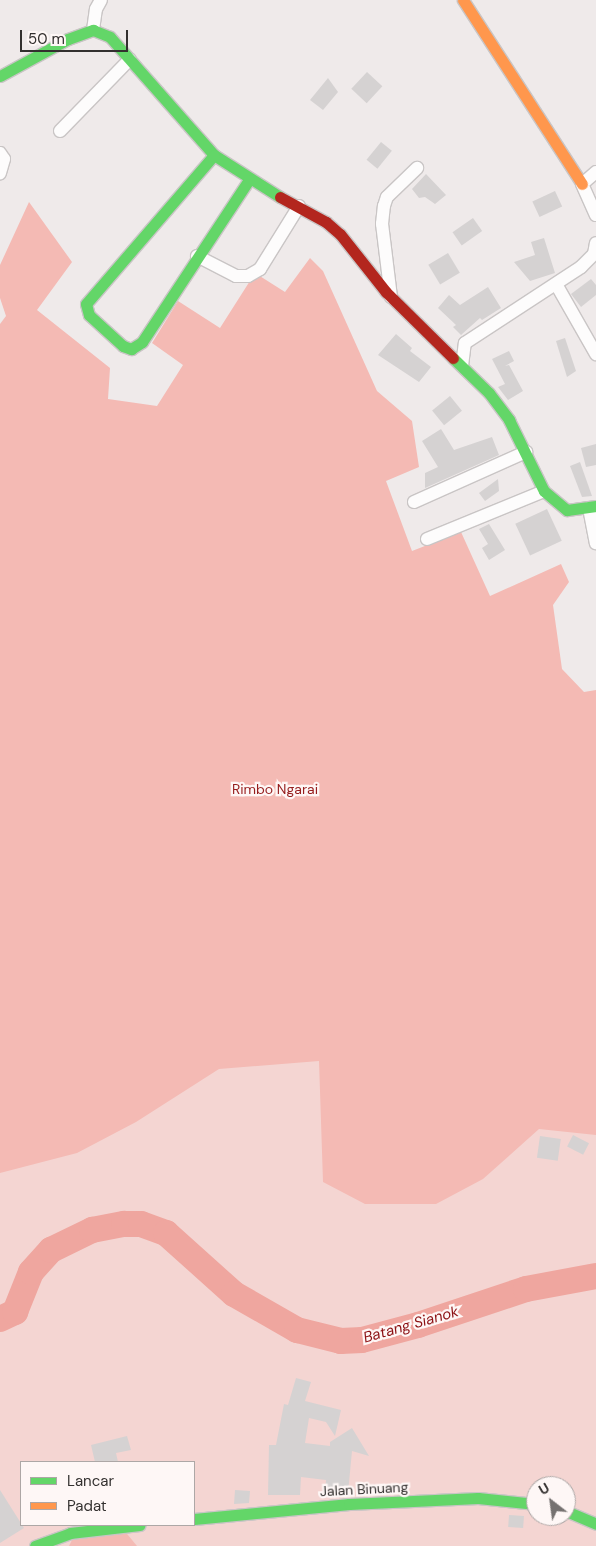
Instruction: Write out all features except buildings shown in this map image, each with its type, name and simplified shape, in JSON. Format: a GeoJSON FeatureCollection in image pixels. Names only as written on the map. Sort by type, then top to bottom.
{"type":"FeatureCollection","features":[{"type":"Feature","properties":{"kind":"street"},"geometry":{"type":"LineString","coordinates":[[93,30],[96,9],[101,0]]}},
{"type":"Feature","properties":{"kind":"street"},"geometry":{"type":"LineString","coordinates":[[464,0],[582,184],[596,215]]}},
{"type":"Feature","properties":{"kind":"street"},"geometry":{"type":"LineString","coordinates":[[0,76],[68,39],[93,30],[110,37],[214,155],[249,180],[326,222],[340,234],[391,297],[449,352],[509,420],[544,491],[567,510],[592,507],[596,542]]}},
{"type":"Feature","properties":{"kind":"street"},"geometry":{"type":"LineString","coordinates":[[60,131],[130,59]]}},
{"type":"Feature","properties":{"kind":"street"},"geometry":{"type":"LineString","coordinates":[[0,153],[4,159],[0,173]]}},
{"type":"Feature","properties":{"kind":"street"},"geometry":{"type":"LineString","coordinates":[[214,155],[89,300],[86,310],[123,346],[135,347],[142,342],[249,180]]}},
{"type":"Feature","properties":{"kind":"street"},"geometry":{"type":"LineString","coordinates":[[391,297],[382,224],[384,206],[387,197],[417,168]]}},
{"type":"Feature","properties":{"kind":"street"},"geometry":{"type":"LineString","coordinates":[[582,184],[596,172]]}},
{"type":"Feature","properties":{"kind":"street"},"geometry":{"type":"LineString","coordinates":[[198,256],[236,276],[248,276],[260,268],[299,206]]}},
{"type":"Feature","properties":{"kind":"street"},"geometry":{"type":"LineString","coordinates":[[449,352],[556,284],[594,254],[596,243]]}},
{"type":"Feature","properties":{"kind":"street"},"geometry":{"type":"LineString","coordinates":[[556,284],[596,354]]}},
{"type":"Feature","properties":{"kind":"street"},"geometry":{"type":"LineString","coordinates":[[462,366],[465,343]]}},
{"type":"Feature","properties":{"kind":"street"},"geometry":{"type":"LineString","coordinates":[[414,502],[526,452]]}},
{"type":"Feature","properties":{"kind":"street"},"geometry":{"type":"LineString","coordinates":[[426,539],[544,491]]}},
{"type":"Feature","properties":{"kind":"street","name":"Jalan Binuang"},"geometry":{"type":"LineString","coordinates":[[195,1519],[349,1504],[478,1498],[526,1503]]}},
{"type":"Feature","properties":{"kind":"street"},"geometry":{"type":"LineString","coordinates":[[576,1515],[596,1524]]}},
{"type":"Feature","properties":{"kind":"street"},"geometry":{"type":"LineString","coordinates":[[35,1546],[70,1533],[131,1526]]}},
{"type":"Feature","properties":{"kind":"shaded area"},"geometry":{"type":"Polygon","coordinates":[[[596,695],[596,1546],[0,1546],[0,996],[596,695]]]}},
{"type":"Feature","properties":{"kind":"green space","name":"Rimbo Ngarai"},"geometry":{"type":"Polygon","coordinates":[[[29,202],[72,262],[37,310],[110,368],[108,399],[157,406],[183,365],[152,343],[178,301],[220,328],[255,273],[285,292],[310,258],[323,271],[377,391],[412,421],[419,467],[386,481],[412,551],[461,532],[490,596],[561,564],[569,582],[553,605],[562,669],[584,692],[596,690],[596,1135],[539,1129],[483,1179],[436,1204],[365,1204],[323,1182],[319,1061],[219,1069],[136,1122],[77,1153],[0,1173],[0,324],[6,316],[0,298],[0,265],[29,202]]]}},
{"type":"Feature","properties":{"kind":"green space"},"geometry":{"type":"Polygon","coordinates":[[[123,1529],[137,1546],[69,1546],[73,1538],[123,1529]]]}},
{"type":"Feature","properties":{"kind":"waterway","name":"Batang Sianok"},"geometry":{"type":"LineString","coordinates":[[0,1319],[15,1312],[31,1272],[51,1250],[92,1230],[124,1224],[141,1224],[166,1233],[234,1294],[297,1330],[341,1341],[362,1340],[418,1325],[526,1289],[596,1276]]}},
{"type":"Feature","properties":{"kind":"traffic: fast"},"geometry":{"type":"LineString","coordinates":[[0,76],[68,39],[93,30],[110,37],[214,155],[280,197]]}},
{"type":"Feature","properties":{"kind":"traffic: fast"},"geometry":{"type":"LineString","coordinates":[[214,155],[86,304],[89,315],[123,346],[131,349],[142,342],[249,180]]}},
{"type":"Feature","properties":{"kind":"traffic: fast"},"geometry":{"type":"LineString","coordinates":[[453,358],[489,393],[509,420],[544,491],[567,510],[596,506]]}},
{"type":"Feature","properties":{"kind":"traffic: fast"},"geometry":{"type":"LineString","coordinates":[[195,1519],[349,1504],[478,1498],[526,1503]]}},
{"type":"Feature","properties":{"kind":"traffic: fast"},"geometry":{"type":"LineString","coordinates":[[576,1515],[596,1524]]}},
{"type":"Feature","properties":{"kind":"traffic: fast"},"geometry":{"type":"LineString","coordinates":[[35,1546],[70,1533],[131,1526]]}},
{"type":"Feature","properties":{"kind":"traffic: slow"},"geometry":{"type":"LineString","coordinates":[[463,0],[582,184]]}},
{"type":"Feature","properties":{"kind":"traffic: jam"},"geometry":{"type":"LineString","coordinates":[[280,197],[326,222],[340,234],[386,292],[453,358]]}}]}
